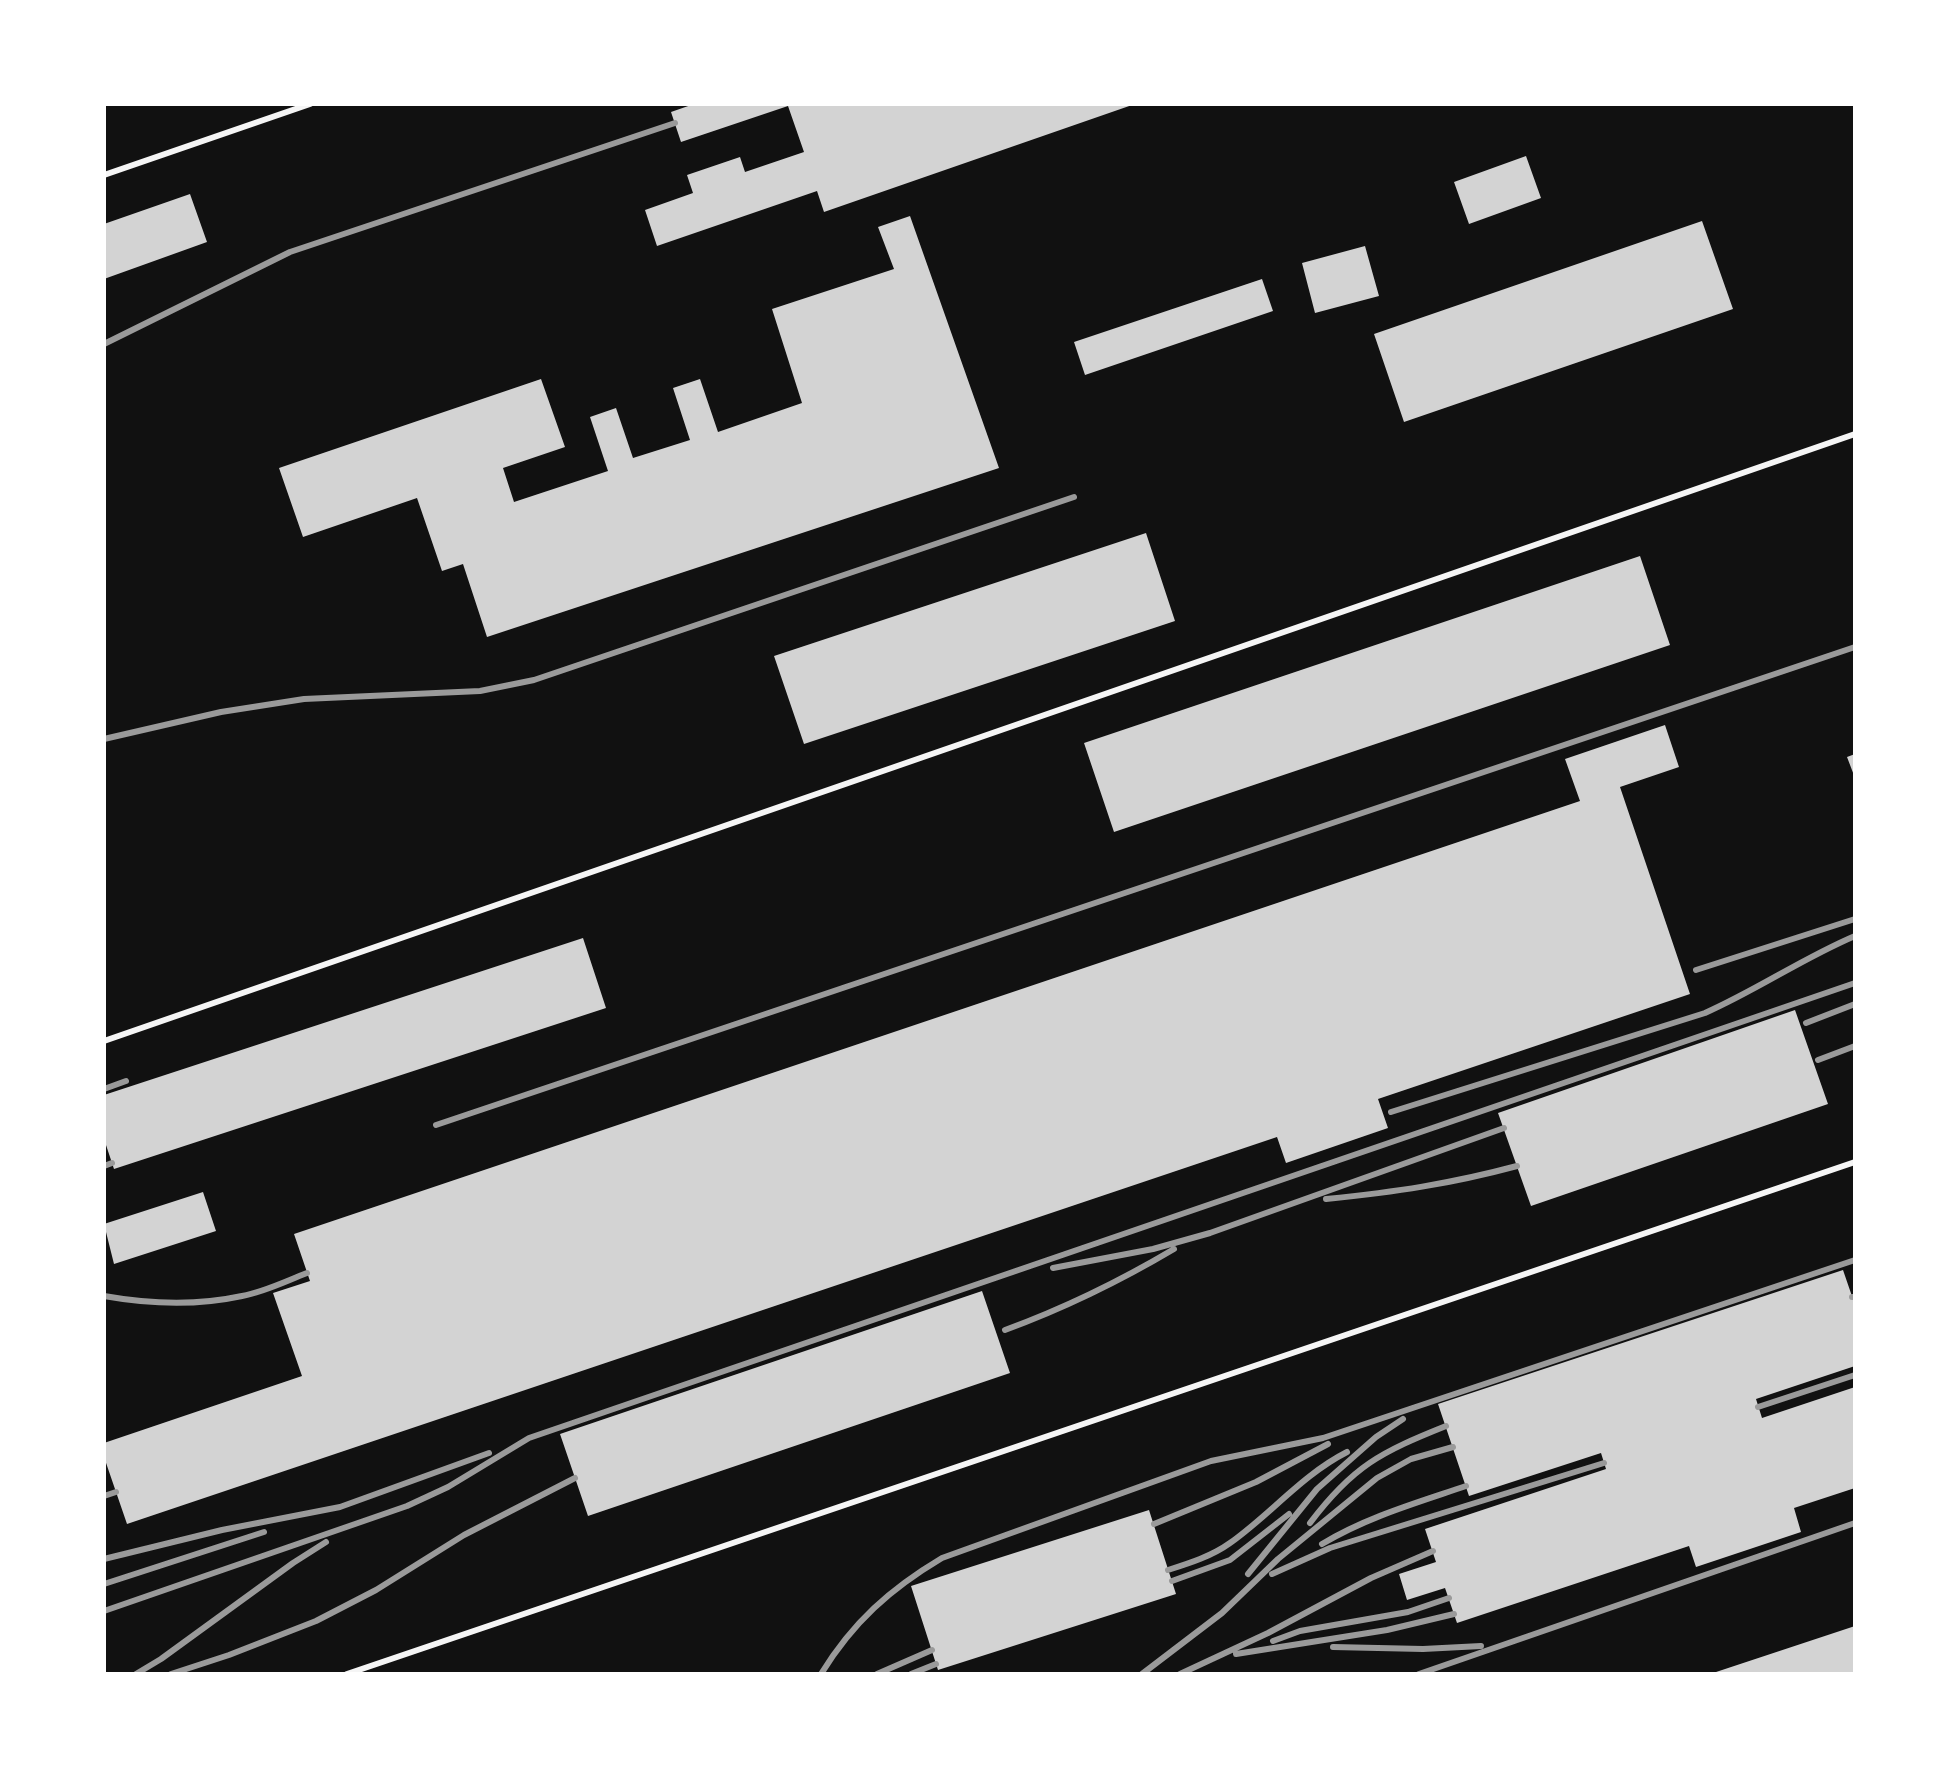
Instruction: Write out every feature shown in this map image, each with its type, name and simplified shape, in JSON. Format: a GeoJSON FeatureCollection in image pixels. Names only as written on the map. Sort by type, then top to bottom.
{"type":"FeatureCollection","features":[{"type":"Feature","properties":{"kind":"lane"},"geometry":{"type":"LineString","coordinates":[[104,175],[310,104]]}},
{"type":"Feature","properties":{"kind":"lane"},"geometry":{"type":"LineString","coordinates":[[104,1041],[1855,434]]}},
{"type":"Feature","properties":{"kind":"lane"},"geometry":{"type":"LineString","coordinates":[[347,1674],[1855,1162]]}},
{"type":"Feature","properties":{"kind":"building"},"geometry":{"type":"Polygon","coordinates":[[[694,104],[1135,104],[824,212],[817,191],[657,246],[645,210],[693,193],[687,175],[740,157],[745,172],[804,152],[788,106],[681,142],[671,112],[694,104]]]}},
{"type":"Feature","properties":{"kind":"building"},"geometry":{"type":"Polygon","coordinates":[[[1526,156],[1541,198],[1469,224],[1454,182],[1526,156]]]}},
{"type":"Feature","properties":{"kind":"building"},"geometry":{"type":"Polygon","coordinates":[[[190,194],[207,242],[104,279],[104,224],[190,194]]]}},
{"type":"Feature","properties":{"kind":"building"},"geometry":{"type":"Polygon","coordinates":[[[910,216],[999,468],[487,637],[463,564],[442,571],[417,498],[303,537],[279,468],[541,379],[565,447],[503,468],[514,502],[608,471],[590,417],[616,408],[633,458],[690,440],[673,388],[700,379],[718,432],[802,403],[772,309],[894,269],[878,227],[910,216]]]}},
{"type":"Feature","properties":{"kind":"building"},"geometry":{"type":"Polygon","coordinates":[[[1702,221],[1733,309],[1404,422],[1374,334],[1702,221]]]}},
{"type":"Feature","properties":{"kind":"building"},"geometry":{"type":"Polygon","coordinates":[[[1365,246],[1379,296],[1315,313],[1302,263],[1365,246]]]}},
{"type":"Feature","properties":{"kind":"building"},"geometry":{"type":"Polygon","coordinates":[[[1262,279],[1273,311],[1085,375],[1074,342],[1262,279]]]}},
{"type":"Feature","properties":{"kind":"building"},"geometry":{"type":"Polygon","coordinates":[[[1146,533],[1175,621],[804,744],[774,656],[1146,533]]]}},
{"type":"Feature","properties":{"kind":"building"},"geometry":{"type":"Polygon","coordinates":[[[1640,556],[1670,645],[1114,832],[1084,743],[1640,556]]]}},
{"type":"Feature","properties":{"kind":"building"},"geometry":{"type":"Polygon","coordinates":[[[1665,725],[1679,767],[1620,787],[1690,994],[1378,1099],[1388,1128],[1286,1163],[1277,1137],[127,1524],[104,1457],[104,1443],[302,1376],[273,1293],[310,1281],[294,1234],[1580,801],[1565,759],[1665,725]]]}},
{"type":"Feature","properties":{"kind":"building"},"geometry":{"type":"Polygon","coordinates":[[[1855,754],[1855,778],[1847,757],[1855,754]]]}},
{"type":"Feature","properties":{"kind":"building"},"geometry":{"type":"Polygon","coordinates":[[[583,938],[606,1008],[114,1169],[104,1139],[104,1095],[583,938]]]}},
{"type":"Feature","properties":{"kind":"building"},"geometry":{"type":"Polygon","coordinates":[[[1795,1010],[1828,1104],[1531,1206],[1498,1113],[1795,1010]]]}},
{"type":"Feature","properties":{"kind":"building"},"geometry":{"type":"Polygon","coordinates":[[[203,1192],[216,1231],[114,1264],[104,1224],[203,1192]]]}},
{"type":"Feature","properties":{"kind":"building"},"geometry":{"type":"Polygon","coordinates":[[[1843,1270],[1855,1305],[1855,1366],[1756,1399],[1762,1418],[1855,1387],[1855,1488],[1794,1508],[1801,1532],[1696,1567],[1689,1546],[1457,1623],[1445,1588],[1407,1600],[1399,1574],[1436,1562],[1425,1529],[1606,1469],[1601,1453],[1469,1496],[1438,1404],[1843,1270]]]}},
{"type":"Feature","properties":{"kind":"building"},"geometry":{"type":"Polygon","coordinates":[[[982,1291],[1010,1373],[588,1516],[560,1434],[982,1291]]]}},
{"type":"Feature","properties":{"kind":"building"},"geometry":{"type":"Polygon","coordinates":[[[1149,1510],[1176,1594],[938,1670],[911,1586],[1149,1510]]]}},
{"type":"Feature","properties":{"kind":"building"},"geometry":{"type":"Polygon","coordinates":[[[1855,1626],[1855,1674],[1713,1674],[1713,1673],[1855,1626]]]}},
{"type":"Feature","properties":{"kind":"railway"},"geometry":{"type":"LineString","coordinates":[[104,344],[290,252],[675,123]]}},
{"type":"Feature","properties":{"kind":"railway"},"geometry":{"type":"LineString","coordinates":[[104,739],[221,712],[304,699],[480,691],[534,680],[1074,497]]}},
{"type":"Feature","properties":{"kind":"railway"},"geometry":{"type":"LineString","coordinates":[[436,1125],[1855,647]]}},
{"type":"Feature","properties":{"kind":"railway"},"geometry":{"type":"LineString","coordinates":[[1696,970],[1855,919]]}},
{"type":"Feature","properties":{"kind":"railway"},"geometry":{"type":"LineString","coordinates":[[1391,1112],[1705,1013],[1855,936]]}},
{"type":"Feature","properties":{"kind":"railway"},"geometry":{"type":"LineString","coordinates":[[104,1611],[407,1506],[448,1487],[529,1438],[1855,983]]}},
{"type":"Feature","properties":{"kind":"railway"},"geometry":{"type":"LineString","coordinates":[[1806,1023],[1855,1004]]}},
{"type":"Feature","properties":{"kind":"railway"},"geometry":{"type":"LineString","coordinates":[[1818,1060],[1855,1046]]}},
{"type":"Feature","properties":{"kind":"railway"},"geometry":{"type":"LineString","coordinates":[[104,1089],[126,1081]]}},
{"type":"Feature","properties":{"kind":"railway"},"geometry":{"type":"LineString","coordinates":[[1053,1268],[1153,1249],[1210,1233],[1504,1128]]}},
{"type":"Feature","properties":{"kind":"railway"},"geometry":{"type":"LineString","coordinates":[[104,1166],[112,1163]]}},
{"type":"Feature","properties":{"kind":"railway"},"geometry":{"type":"LineString","coordinates":[[1326,1199],[1422,1187],[1517,1166]]}},
{"type":"Feature","properties":{"kind":"railway"},"geometry":{"type":"LineString","coordinates":[[1005,1330],[1092,1293],[1174,1249]]}},
{"type":"Feature","properties":{"kind":"railway"},"geometry":{"type":"LineString","coordinates":[[821,1674],[846,1638],[874,1608],[942,1558],[1211,1461],[1323,1438],[1855,1260]]}},
{"type":"Feature","properties":{"kind":"railway"},"geometry":{"type":"LineString","coordinates":[[104,1296],[190,1303],[250,1294],[307,1273]]}},
{"type":"Feature","properties":{"kind":"railway"},"geometry":{"type":"LineString","coordinates":[[1758,1407],[1855,1375]]}},
{"type":"Feature","properties":{"kind":"railway"},"geometry":{"type":"LineString","coordinates":[[1248,1574],[1317,1489],[1376,1437],[1403,1419]]}},
{"type":"Feature","properties":{"kind":"railway"},"geometry":{"type":"LineString","coordinates":[[1310,1523],[1340,1487],[1370,1463],[1403,1444],[1446,1426]]}},
{"type":"Feature","properties":{"kind":"railway"},"geometry":{"type":"LineString","coordinates":[[1154,1524],[1256,1482],[1328,1444]]}},
{"type":"Feature","properties":{"kind":"railway"},"geometry":{"type":"LineString","coordinates":[[1142,1674],[1222,1613],[1278,1559],[1377,1478],[1411,1459],[1453,1447]]}},
{"type":"Feature","properties":{"kind":"railway"},"geometry":{"type":"LineString","coordinates":[[1168,1570],[1223,1548],[1301,1483],[1347,1452]]}},
{"type":"Feature","properties":{"kind":"railway"},"geometry":{"type":"LineString","coordinates":[[104,1559],[222,1530],[340,1507],[489,1453]]}},
{"type":"Feature","properties":{"kind":"railway"},"geometry":{"type":"LineString","coordinates":[[1272,1574],[1330,1548],[1604,1463]]}},
{"type":"Feature","properties":{"kind":"railway"},"geometry":{"type":"LineString","coordinates":[[171,1674],[316,1621],[376,1590],[464,1535],[575,1478]]}},
{"type":"Feature","properties":{"kind":"railway"},"geometry":{"type":"LineString","coordinates":[[1322,1544],[1374,1518],[1466,1486]]}},
{"type":"Feature","properties":{"kind":"railway"},"geometry":{"type":"LineString","coordinates":[[104,1496],[116,1492]]}},
{"type":"Feature","properties":{"kind":"railway"},"geometry":{"type":"LineString","coordinates":[[1172,1581],[1230,1560],[1289,1514]]}},
{"type":"Feature","properties":{"kind":"railway"},"geometry":{"type":"LineString","coordinates":[[1419,1674],[1855,1523]]}},
{"type":"Feature","properties":{"kind":"railway"},"geometry":{"type":"LineString","coordinates":[[104,1584],[264,1532]]}},
{"type":"Feature","properties":{"kind":"railway"},"geometry":{"type":"LineString","coordinates":[[136,1674],[326,1542]]}},
{"type":"Feature","properties":{"kind":"railway"},"geometry":{"type":"LineString","coordinates":[[1180,1674],[1268,1633],[1371,1578],[1433,1551]]}},
{"type":"Feature","properties":{"kind":"railway"},"geometry":{"type":"LineString","coordinates":[[1273,1641],[1300,1631],[1408,1612],[1449,1598]]}},
{"type":"Feature","properties":{"kind":"railway"},"geometry":{"type":"LineString","coordinates":[[1236,1654],[1387,1630],[1454,1614]]}},
{"type":"Feature","properties":{"kind":"railway"},"geometry":{"type":"LineString","coordinates":[[1333,1647],[1423,1649],[1481,1646]]}},
{"type":"Feature","properties":{"kind":"railway"},"geometry":{"type":"LineString","coordinates":[[877,1674],[932,1650]]}},
{"type":"Feature","properties":{"kind":"railway"},"geometry":{"type":"LineString","coordinates":[[911,1674],[936,1664]]}}]}
